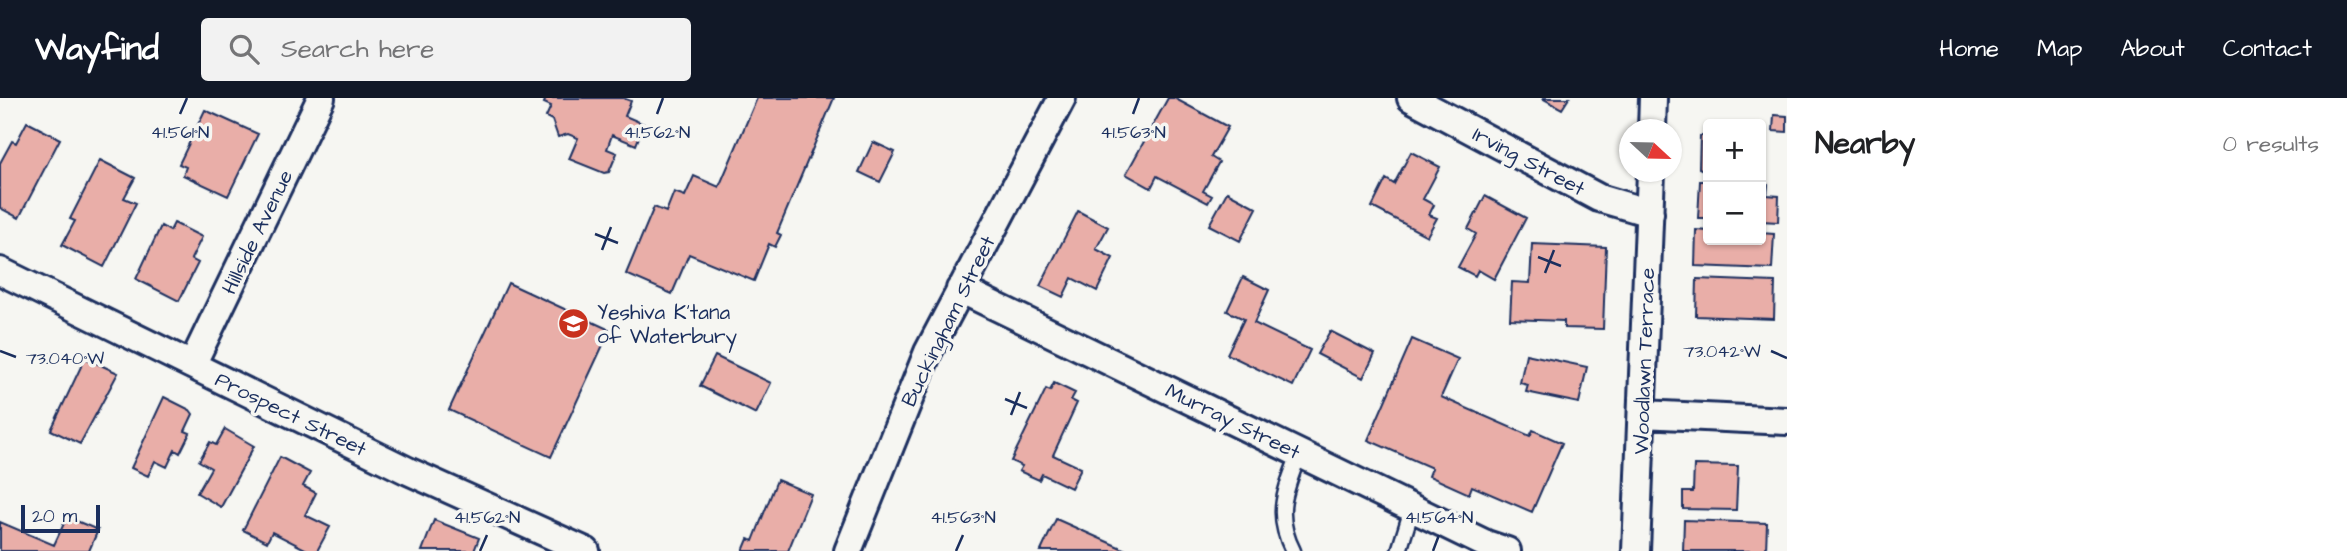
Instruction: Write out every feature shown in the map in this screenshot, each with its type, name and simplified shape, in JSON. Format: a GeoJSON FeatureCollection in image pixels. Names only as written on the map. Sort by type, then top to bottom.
{"type":"FeatureCollection","features":[{"type":"Feature","properties":{"kind":"street","name":"Hillside Avenue"},"geometry":{"type":"LineString","coordinates":[[192,365],[321,98]]}},
{"type":"Feature","properties":{"kind":"street","name":"Buckingham Street"},"geometry":{"type":"LineString","coordinates":[[848,551],[924,362],[1062,98]]}},
{"type":"Feature","properties":{"kind":"street","name":"Irving Street"},"geometry":{"type":"LineString","coordinates":[[1411,98],[1599,198],[1650,213]]}},
{"type":"Feature","properties":{"kind":"street"},"geometry":{"type":"LineString","coordinates":[[1652,119],[1653,98]]}},
{"type":"Feature","properties":{"kind":"street","name":"Woodlawn Terrace"},"geometry":{"type":"LineString","coordinates":[[1636,551],[1651,182]]}},
{"type":"Feature","properties":{"kind":"street","name":"Prospect Street"},"geometry":{"type":"LineString","coordinates":[[0,271],[408,471],[586,551]]}},
{"type":"Feature","properties":{"kind":"street","name":"Murray Street"},"geometry":{"type":"LineString","coordinates":[[960,289],[1412,509],[1507,551]]}},
{"type":"Feature","properties":{"kind":"street"},"geometry":{"type":"LineString","coordinates":[[1643,414],[1787,421]]}},
{"type":"Feature","properties":{"kind":"lane"},"geometry":{"type":"LineString","coordinates":[[1293,551],[1282,528],[1283,498],[1299,454]]}},
{"type":"Feature","properties":{"kind":"lane"},"geometry":{"type":"LineString","coordinates":[[1399,551],[1412,509]]}},
{"type":"Feature","properties":{"kind":"building"},"geometry":{"type":"Polygon","coordinates":[[[546,98],[623,98],[631,101],[625,116],[644,124],[636,145],[612,135],[607,149],[617,153],[609,172],[604,173],[569,159],[578,138],[568,134],[558,137],[552,120],[546,117],[551,106],[544,103],[546,98]]]}},
{"type":"Feature","properties":{"kind":"building"},"geometry":{"type":"Polygon","coordinates":[[[757,98],[834,98],[777,233],[781,235],[775,247],[769,244],[754,281],[689,254],[672,294],[626,274],[654,207],[666,212],[674,192],[685,196],[694,176],[719,187],[757,98]]]}},
{"type":"Feature","properties":{"kind":"building"},"geometry":{"type":"Polygon","coordinates":[[[1168,98],[1174,98],[1228,127],[1211,157],[1219,162],[1203,191],[1212,196],[1208,203],[1157,176],[1151,188],[1126,174],[1168,98]]]}},
{"type":"Feature","properties":{"kind":"building"},"geometry":{"type":"Polygon","coordinates":[[[1542,98],[1569,98],[1562,109],[1542,98]]]}},
{"type":"Feature","properties":{"kind":"building"},"geometry":{"type":"Polygon","coordinates":[[[205,110],[258,134],[228,196],[183,175],[186,167],[179,164],[205,110]]]}},
{"type":"Feature","properties":{"kind":"building"},"geometry":{"type":"Polygon","coordinates":[[[1774,115],[1787,116],[1787,132],[1773,131],[1774,115]]]}},
{"type":"Feature","properties":{"kind":"building"},"geometry":{"type":"Polygon","coordinates":[[[27,122],[60,139],[19,218],[0,208],[0,163],[12,141],[16,143],[27,122]]]}},
{"type":"Feature","properties":{"kind":"building"},"geometry":{"type":"Polygon","coordinates":[[[1700,136],[1703,136],[1703,170],[1699,168],[1700,136]]]}},
{"type":"Feature","properties":{"kind":"building"},"geometry":{"type":"Polygon","coordinates":[[[873,142],[895,152],[880,182],[859,172],[873,142]]]}},
{"type":"Feature","properties":{"kind":"building"},"geometry":{"type":"Polygon","coordinates":[[[1411,152],[1440,167],[1423,199],[1434,205],[1429,215],[1437,218],[1427,236],[1372,207],[1386,179],[1394,184],[1411,152]]]}},
{"type":"Feature","properties":{"kind":"building"},"geometry":{"type":"Polygon","coordinates":[[[100,160],[135,178],[124,198],[136,203],[104,267],[62,245],[75,221],[70,219],[100,160]]]}},
{"type":"Feature","properties":{"kind":"building"},"geometry":{"type":"Polygon","coordinates":[[[1700,181],[1703,181],[1703,218],[1698,218],[1700,181]]]}},
{"type":"Feature","properties":{"kind":"building"},"geometry":{"type":"Polygon","coordinates":[[[1766,185],[1767,195],[1779,196],[1778,222],[1766,221],[1766,185]]]}},
{"type":"Feature","properties":{"kind":"building"},"geometry":{"type":"Polygon","coordinates":[[[1227,192],[1257,208],[1240,241],[1209,225],[1227,192]]]}},
{"type":"Feature","properties":{"kind":"building"},"geometry":{"type":"Polygon","coordinates":[[[1485,196],[1526,218],[1494,279],[1478,270],[1475,276],[1458,267],[1476,234],[1468,229],[1485,196]]]}},
{"type":"Feature","properties":{"kind":"building"},"geometry":{"type":"Polygon","coordinates":[[[1078,211],[1108,227],[1096,249],[1113,258],[1097,291],[1072,278],[1063,297],[1040,286],[1078,211]]]}},
{"type":"Feature","properties":{"kind":"building"},"geometry":{"type":"Polygon","coordinates":[[[174,223],[202,237],[191,259],[198,263],[179,301],[136,279],[161,226],[170,231],[174,223]]]}},
{"type":"Feature","properties":{"kind":"building"},"geometry":{"type":"Polygon","coordinates":[[[1696,230],[1703,231],[1703,245],[1766,245],[1766,233],[1774,234],[1772,269],[1695,266],[1696,230]]]}},
{"type":"Feature","properties":{"kind":"building"},"geometry":{"type":"Polygon","coordinates":[[[1532,244],[1606,247],[1603,329],[1564,328],[1564,321],[1510,319],[1512,282],[1530,283],[1532,244]]]}},
{"type":"Feature","properties":{"kind":"building"},"geometry":{"type":"Polygon","coordinates":[[[1243,277],[1269,290],[1254,323],[1310,350],[1293,386],[1227,354],[1244,319],[1227,311],[1243,277]]]}},
{"type":"Feature","properties":{"kind":"building"},"geometry":{"type":"Polygon","coordinates":[[[1697,279],[1775,282],[1774,319],[1696,316],[1697,279]]]}},
{"type":"Feature","properties":{"kind":"building"},"geometry":{"type":"Polygon","coordinates":[[[508,283],[610,330],[551,457],[449,410],[508,283]]]}},
{"type":"Feature","properties":{"kind":"building"},"geometry":{"type":"Polygon","coordinates":[[[1330,331],[1375,354],[1363,378],[1317,354],[1330,331]]]}},
{"type":"Feature","properties":{"kind":"building"},"geometry":{"type":"Polygon","coordinates":[[[1412,339],[1458,359],[1441,397],[1530,436],[1533,430],[1562,443],[1532,512],[1472,486],[1469,494],[1429,476],[1432,468],[1368,440],[1412,339]]]}},
{"type":"Feature","properties":{"kind":"building"},"geometry":{"type":"Polygon","coordinates":[[[1526,354],[1587,367],[1579,403],[1526,392],[1528,385],[1520,383],[1526,354]]]}},
{"type":"Feature","properties":{"kind":"building"},"geometry":{"type":"Polygon","coordinates":[[[715,356],[771,383],[756,414],[700,386],[715,356]]]}},
{"type":"Feature","properties":{"kind":"building"},"geometry":{"type":"Polygon","coordinates":[[[85,358],[118,373],[80,444],[51,430],[85,358]]]}},
{"type":"Feature","properties":{"kind":"building"},"geometry":{"type":"Polygon","coordinates":[[[1054,383],[1075,393],[1071,400],[1077,403],[1053,455],[1081,468],[1071,488],[1042,474],[1039,480],[1019,471],[1022,466],[1011,461],[1046,389],[1050,391],[1054,383]]]}},
{"type":"Feature","properties":{"kind":"building"},"geometry":{"type":"Polygon","coordinates":[[[164,397],[193,414],[185,431],[190,433],[180,453],[175,450],[167,467],[155,461],[148,476],[131,468],[164,397]]]}},
{"type":"Feature","properties":{"kind":"building"},"geometry":{"type":"Polygon","coordinates":[[[225,429],[254,446],[221,507],[197,493],[211,468],[199,461],[210,442],[216,445],[225,429]]]}},
{"type":"Feature","properties":{"kind":"building"},"geometry":{"type":"Polygon","coordinates":[[[280,457],[310,473],[303,486],[316,493],[305,515],[330,527],[317,551],[309,551],[272,532],[267,542],[243,530],[280,457]]]}},
{"type":"Feature","properties":{"kind":"building"},"geometry":{"type":"Polygon","coordinates":[[[1694,465],[1738,466],[1736,510],[1683,509],[1683,492],[1693,492],[1694,465]]]}},
{"type":"Feature","properties":{"kind":"building"},"geometry":{"type":"Polygon","coordinates":[[[777,480],[811,494],[788,551],[743,551],[748,539],[753,541],[777,480]]]}},
{"type":"Feature","properties":{"kind":"building"},"geometry":{"type":"Polygon","coordinates":[[[67,517],[98,530],[89,551],[0,551],[0,522],[54,545],[67,517]]]}},
{"type":"Feature","properties":{"kind":"building"},"geometry":{"type":"Polygon","coordinates":[[[1056,519],[1128,551],[1041,551],[1056,519]]]}},
{"type":"Feature","properties":{"kind":"building"},"geometry":{"type":"Polygon","coordinates":[[[434,520],[479,538],[474,551],[422,551],[434,520]]]}},
{"type":"Feature","properties":{"kind":"building"},"geometry":{"type":"Polygon","coordinates":[[[1684,520],[1767,523],[1766,551],[1683,551],[1684,520]]]}},
{"type":"Feature","properties":{"kind":"place","name":"Yeshiva K’tana of Waterbury"},"geometry":{"type":"Point","coordinates":[574,324]}}]}
